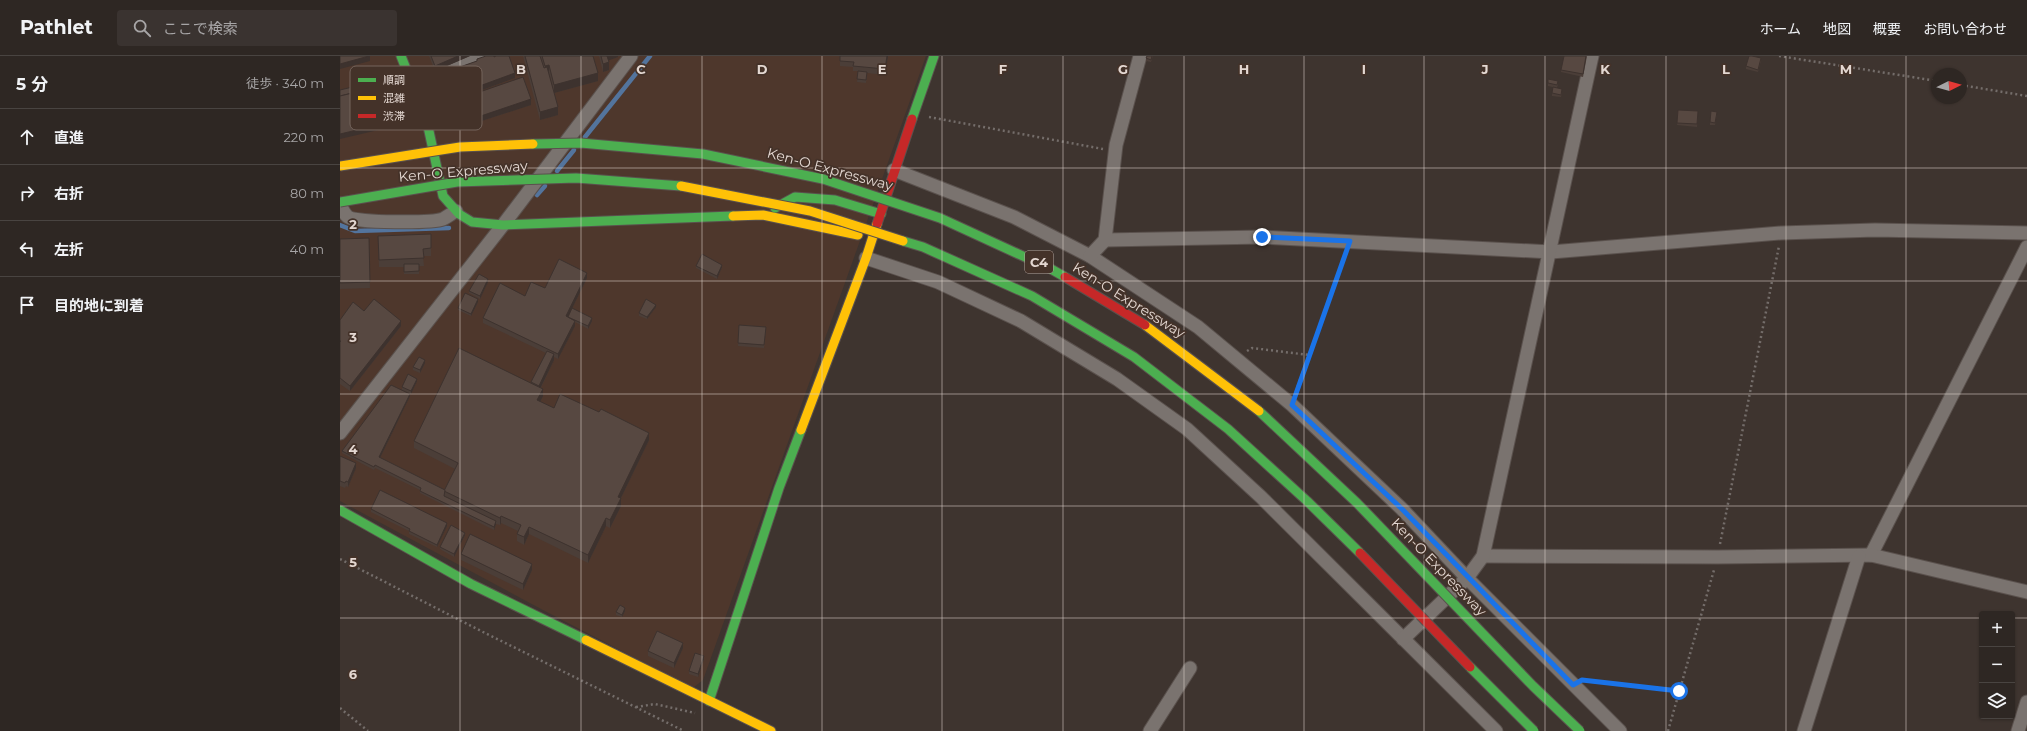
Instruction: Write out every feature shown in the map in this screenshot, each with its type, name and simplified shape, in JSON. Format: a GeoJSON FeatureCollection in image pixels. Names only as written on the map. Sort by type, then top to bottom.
{"type":"FeatureCollection","features":[{"type":"Feature","properties":{"kind":"main road"},"geometry":{"type":"LineString","coordinates":[[401,56],[405,66]]}},
{"type":"Feature","properties":{"kind":"main road"},"geometry":{"type":"LineString","coordinates":[[709,701],[779,488],[866,258],[894,170],[934,56]]}},
{"type":"Feature","properties":{"kind":"main road"},"geometry":{"type":"LineString","coordinates":[[429,130],[443,196],[456,211],[472,222],[503,225],[763,215],[872,238]]}},
{"type":"Feature","properties":{"kind":"main road","name":"Ken-O Expressway"},"geometry":{"type":"LineString","coordinates":[[340,166],[425,151],[497,144],[572,144],[641,147],[701,155],[775,168],[845,186],[897,202],[989,237],[1083,285],[1125,310],[1171,341],[1251,404],[1372,517],[1505,656],[1580,731]]}},
{"type":"Feature","properties":{"kind":"main road","name":"Ken-O Expressway"},"geometry":{"type":"LineString","coordinates":[[340,203],[427,186],[499,179],[567,178],[639,181],[700,188],[768,200],[837,218],[930,250],[978,269],[1032,296],[1108,340],[1163,378],[1227,429],[1288,483],[1347,540],[1481,679],[1534,731]]}},
{"type":"Feature","properties":{"kind":"main road"},"geometry":{"type":"LineString","coordinates":[[763,215],[795,197],[835,200],[881,214]]}},
{"type":"Feature","properties":{"kind":"main road"},"geometry":{"type":"LineString","coordinates":[[340,510],[471,584],[771,731]]}},
{"type":"Feature","properties":{"kind":"street"},"geometry":{"type":"LineString","coordinates":[[462,66],[484,56]]}},
{"type":"Feature","properties":{"kind":"street"},"geometry":{"type":"LineString","coordinates":[[340,432],[503,225],[631,56]]}},
{"type":"Feature","properties":{"kind":"street"},"geometry":{"type":"LineString","coordinates":[[1090,256],[1105,240],[1115,151],[1140,56]]}},
{"type":"Feature","properties":{"kind":"street"},"geometry":{"type":"LineString","coordinates":[[1403,639],[1467,578],[1483,556],[1551,252],[1592,56]]}},
{"type":"Feature","properties":{"kind":"street"},"geometry":{"type":"LineString","coordinates":[[894,170],[1014,217],[1090,256],[1198,327],[1292,405],[1402,509],[1467,578],[1620,731]]}},
{"type":"Feature","properties":{"kind":"street"},"geometry":{"type":"LineString","coordinates":[[340,203],[343,212],[349,218],[371,222],[442,220],[456,211]]}},
{"type":"Feature","properties":{"kind":"street"},"geometry":{"type":"LineString","coordinates":[[1105,240],[1262,237],[1551,252],[1781,233],[1876,230],[2027,233]]}},
{"type":"Feature","properties":{"kind":"street"},"geometry":{"type":"LineString","coordinates":[[1804,731],[1865,555],[2027,246]]}},
{"type":"Feature","properties":{"kind":"street"},"geometry":{"type":"LineString","coordinates":[[866,258],[938,282],[1021,321],[1117,379],[1187,429],[1256,491],[1496,731]]}},
{"type":"Feature","properties":{"kind":"street"},"geometry":{"type":"LineString","coordinates":[[1483,556],[1718,557],[1865,555],[2027,592]]}},
{"type":"Feature","properties":{"kind":"street"},"geometry":{"type":"LineString","coordinates":[[1150,731],[1190,668]]}},
{"type":"Feature","properties":{"kind":"street"},"geometry":{"type":"LineString","coordinates":[[2018,731],[2027,702]]}},
{"type":"Feature","properties":{"kind":"path"},"geometry":{"type":"LineString","coordinates":[[1779,56],[1931,80]]}},
{"type":"Feature","properties":{"kind":"path"},"geometry":{"type":"LineString","coordinates":[[1967,86],[2027,96]]}},
{"type":"Feature","properties":{"kind":"path"},"geometry":{"type":"LineString","coordinates":[[913,114],[1115,151]]}},
{"type":"Feature","properties":{"kind":"path"},"geometry":{"type":"LineString","coordinates":[[1668,731],[1718,557],[1781,233]]}},
{"type":"Feature","properties":{"kind":"path"},"geometry":{"type":"LineString","coordinates":[[1292,405],[1350,241]]}},
{"type":"Feature","properties":{"kind":"path"},"geometry":{"type":"LineString","coordinates":[[1237,359],[1252,348],[1309,355]]}},
{"type":"Feature","properties":{"kind":"path"},"geometry":{"type":"LineString","coordinates":[[340,559],[684,731]]}},
{"type":"Feature","properties":{"kind":"path"},"geometry":{"type":"LineString","coordinates":[[1573,685],[1582,680],[1679,691]]}},
{"type":"Feature","properties":{"kind":"path"},"geometry":{"type":"LineString","coordinates":[[635,707],[655,704],[692,714],[698,712]]}},
{"type":"Feature","properties":{"kind":"path"},"geometry":{"type":"LineString","coordinates":[[340,708],[368,731]]}},
{"type":"Feature","properties":{"kind":"shaded area"},"geometry":{"type":"Polygon","coordinates":[[[340,56],[926,56],[703,680],[693,688],[543,610],[340,501],[340,56]]]}},
{"type":"Feature","properties":{"kind":"building"},"geometry":{"type":"Polygon","coordinates":[[[340,56],[369,56],[340,64],[340,56]]]}},
{"type":"Feature","properties":{"kind":"building"},"geometry":{"type":"Polygon","coordinates":[[[431,56],[458,56],[435,66],[431,56]]]}},
{"type":"Feature","properties":{"kind":"building"},"geometry":{"type":"Polygon","coordinates":[[[486,56],[509,56],[515,73],[482,85],[482,66],[463,66],[477,61],[477,59],[486,56]]]}},
{"type":"Feature","properties":{"kind":"building"},"geometry":{"type":"Polygon","coordinates":[[[525,56],[540,56],[544,68],[547,67],[558,107],[540,112],[525,56]]]}},
{"type":"Feature","properties":{"kind":"building"},"geometry":{"type":"Polygon","coordinates":[[[542,56],[593,56],[598,73],[554,85],[549,65],[545,66],[542,56]]]}},
{"type":"Feature","properties":{"kind":"building"},"geometry":{"type":"Polygon","coordinates":[[[601,56],[607,56],[609,62],[603,64],[601,56]]]}},
{"type":"Feature","properties":{"kind":"building"},"geometry":{"type":"Polygon","coordinates":[[[840,56],[887,56],[885,69],[853,66],[854,62],[840,61],[840,56]]]}},
{"type":"Feature","properties":{"kind":"building"},"geometry":{"type":"Polygon","coordinates":[[[1147,56],[1152,56],[1151,60],[1146,58],[1147,56]]]}},
{"type":"Feature","properties":{"kind":"building"},"geometry":{"type":"Polygon","coordinates":[[[1564,56],[1586,56],[1583,74],[1561,70],[1564,56]]]}},
{"type":"Feature","properties":{"kind":"building"},"geometry":{"type":"Polygon","coordinates":[[[1749,56],[1761,58],[1758,70],[1746,66],[1749,56]]]}},
{"type":"Feature","properties":{"kind":"building"},"geometry":{"type":"Polygon","coordinates":[[[858,71],[867,72],[866,80],[857,79],[858,71]]]}},
{"type":"Feature","properties":{"kind":"building"},"geometry":{"type":"Polygon","coordinates":[[[523,77],[531,99],[482,116],[482,91],[523,77]]]}},
{"type":"Feature","properties":{"kind":"building"},"geometry":{"type":"Polygon","coordinates":[[[1548,79],[1558,81],[1557,85],[1548,83],[1548,79]]]}},
{"type":"Feature","properties":{"kind":"building"},"geometry":{"type":"Polygon","coordinates":[[[1553,87],[1562,89],[1561,95],[1552,93],[1553,87]]]}},
{"type":"Feature","properties":{"kind":"building"},"geometry":{"type":"Polygon","coordinates":[[[350,88],[350,94],[340,96],[340,90],[350,88]]]}},
{"type":"Feature","properties":{"kind":"building"},"geometry":{"type":"Polygon","coordinates":[[[350,94],[350,130],[357,130],[340,134],[340,96],[350,94]]]}},
{"type":"Feature","properties":{"kind":"building"},"geometry":{"type":"Polygon","coordinates":[[[1678,110],[1698,111],[1697,124],[1677,123],[1678,110]]]}},
{"type":"Feature","properties":{"kind":"building"},"geometry":{"type":"Polygon","coordinates":[[[1711,111],[1717,112],[1715,123],[1710,122],[1711,111]]]}},
{"type":"Feature","properties":{"kind":"building"},"geometry":{"type":"Polygon","coordinates":[[[431,234],[431,248],[423,249],[424,258],[379,260],[378,236],[431,234]]]}},
{"type":"Feature","properties":{"kind":"building"},"geometry":{"type":"Polygon","coordinates":[[[369,238],[370,282],[340,283],[340,239],[369,238]]]}},
{"type":"Feature","properties":{"kind":"building"},"geometry":{"type":"Polygon","coordinates":[[[702,254],[722,265],[717,276],[696,266],[702,254]]]}},
{"type":"Feature","properties":{"kind":"building"},"geometry":{"type":"Polygon","coordinates":[[[559,259],[587,273],[566,316],[575,321],[558,354],[483,318],[500,283],[525,296],[531,282],[545,288],[559,259]]]}},
{"type":"Feature","properties":{"kind":"building"},"geometry":{"type":"Polygon","coordinates":[[[404,264],[419,264],[419,271],[404,272],[404,264]]]}},
{"type":"Feature","properties":{"kind":"building"},"geometry":{"type":"Polygon","coordinates":[[[479,274],[488,279],[480,296],[469,291],[479,274]]]}},
{"type":"Feature","properties":{"kind":"building"},"geometry":{"type":"Polygon","coordinates":[[[465,293],[478,299],[471,314],[458,308],[465,293]]]}},
{"type":"Feature","properties":{"kind":"building"},"geometry":{"type":"Polygon","coordinates":[[[374,299],[401,321],[350,386],[340,378],[340,320],[353,302],[364,311],[374,299]]]}},
{"type":"Feature","properties":{"kind":"building"},"geometry":{"type":"Polygon","coordinates":[[[646,299],[656,305],[647,317],[639,313],[646,299]]]}},
{"type":"Feature","properties":{"kind":"building"},"geometry":{"type":"Polygon","coordinates":[[[572,308],[592,318],[588,326],[568,317],[572,308]]]}},
{"type":"Feature","properties":{"kind":"building"},"geometry":{"type":"Polygon","coordinates":[[[739,325],[766,327],[764,345],[738,343],[739,325]]]}},
{"type":"Feature","properties":{"kind":"building"},"geometry":{"type":"Polygon","coordinates":[[[459,348],[543,389],[537,400],[554,408],[560,394],[599,412],[601,409],[649,433],[618,497],[621,498],[610,520],[606,518],[588,555],[529,527],[524,537],[517,534],[521,525],[501,516],[500,518],[444,491],[458,463],[414,441],[459,348]]]}},
{"type":"Feature","properties":{"kind":"building"},"geometry":{"type":"Polygon","coordinates":[[[547,351],[554,354],[539,386],[531,382],[547,351]]]}},
{"type":"Feature","properties":{"kind":"building"},"geometry":{"type":"Polygon","coordinates":[[[419,357],[425,360],[420,370],[413,367],[419,357]]]}},
{"type":"Feature","properties":{"kind":"building"},"geometry":{"type":"Polygon","coordinates":[[[408,374],[417,379],[411,391],[402,387],[408,374]]]}},
{"type":"Feature","properties":{"kind":"building"},"geometry":{"type":"Polygon","coordinates":[[[391,385],[410,394],[379,457],[445,490],[444,496],[496,521],[494,527],[420,491],[421,488],[375,465],[374,467],[342,451],[391,385]]]}},
{"type":"Feature","properties":{"kind":"building"},"geometry":{"type":"Polygon","coordinates":[[[340,456],[356,463],[348,482],[346,481],[345,483],[340,481],[340,456]]]}},
{"type":"Feature","properties":{"kind":"building"},"geometry":{"type":"Polygon","coordinates":[[[380,490],[447,523],[437,545],[371,509],[380,490]]]}},
{"type":"Feature","properties":{"kind":"building"},"geometry":{"type":"Polygon","coordinates":[[[451,525],[465,533],[454,554],[440,547],[451,525]]]}},
{"type":"Feature","properties":{"kind":"building"},"geometry":{"type":"Polygon","coordinates":[[[470,534],[532,564],[523,584],[461,554],[470,534]]]}},
{"type":"Feature","properties":{"kind":"building"},"geometry":{"type":"Polygon","coordinates":[[[620,605],[625,608],[622,615],[616,612],[620,605]]]}},
{"type":"Feature","properties":{"kind":"building"},"geometry":{"type":"Polygon","coordinates":[[[657,631],[683,643],[674,663],[648,651],[657,631]]]}},
{"type":"Feature","properties":{"kind":"building"},"geometry":{"type":"Polygon","coordinates":[[[695,653],[704,656],[698,674],[689,671],[695,653]]]}},
{"type":"Feature","properties":{"kind":"waterway"},"geometry":{"type":"LineString","coordinates":[[585,137],[650,56]]}},
{"type":"Feature","properties":{"kind":"waterway"},"geometry":{"type":"LineString","coordinates":[[557,171],[574,150]]}},
{"type":"Feature","properties":{"kind":"waterway"},"geometry":{"type":"LineString","coordinates":[[537,195],[545,186]]}},
{"type":"Feature","properties":{"kind":"waterway"},"geometry":{"type":"LineString","coordinates":[[340,225],[355,231],[449,228]]}},
{"type":"Feature","properties":{"kind":"traffic: fast"},"geometry":{"type":"LineString","coordinates":[[401,56],[405,66]]}},
{"type":"Feature","properties":{"kind":"traffic: fast"},"geometry":{"type":"LineString","coordinates":[[912,119],[934,56]]}},
{"type":"Feature","properties":{"kind":"traffic: fast"},"geometry":{"type":"LineString","coordinates":[[429,130],[443,196],[459,214],[472,222],[503,225],[733,216]]}},
{"type":"Feature","properties":{"kind":"traffic: fast"},"geometry":{"type":"LineString","coordinates":[[533,144],[581,143],[703,154],[823,179],[940,218],[1051,269],[1065,277]]}},
{"type":"Feature","properties":{"kind":"traffic: fast"},"geometry":{"type":"LineString","coordinates":[[340,202],[457,182],[576,178],[681,186]]}},
{"type":"Feature","properties":{"kind":"traffic: fast"},"geometry":{"type":"LineString","coordinates":[[775,208],[795,197],[835,200],[881,214]]}},
{"type":"Feature","properties":{"kind":"traffic: fast"},"geometry":{"type":"LineString","coordinates":[[903,241],[923,247],[1032,296],[1134,357],[1228,429],[1307,501],[1360,553]]}},
{"type":"Feature","properties":{"kind":"traffic: fast"},"geometry":{"type":"LineString","coordinates":[[1259,411],[1357,503],[1533,686],[1580,731]]}},
{"type":"Feature","properties":{"kind":"traffic: fast"},"geometry":{"type":"LineString","coordinates":[[709,701],[779,488],[801,430]]}},
{"type":"Feature","properties":{"kind":"traffic: fast"},"geometry":{"type":"LineString","coordinates":[[340,510],[471,584],[586,640]]}},
{"type":"Feature","properties":{"kind":"traffic: fast"},"geometry":{"type":"LineString","coordinates":[[1470,667],[1534,731]]}},
{"type":"Feature","properties":{"kind":"traffic: slow"},"geometry":{"type":"LineString","coordinates":[[340,166],[460,147],[533,144]]}},
{"type":"Feature","properties":{"kind":"traffic: slow"},"geometry":{"type":"LineString","coordinates":[[681,186],[810,211],[903,241]]}},
{"type":"Feature","properties":{"kind":"traffic: slow"},"geometry":{"type":"LineString","coordinates":[[733,216],[763,215],[858,235]]}},
{"type":"Feature","properties":{"kind":"traffic: slow"},"geometry":{"type":"LineString","coordinates":[[801,430],[866,258],[877,224]]}},
{"type":"Feature","properties":{"kind":"traffic: slow"},"geometry":{"type":"LineString","coordinates":[[1145,325],[1259,411]]}},
{"type":"Feature","properties":{"kind":"traffic: slow"},"geometry":{"type":"LineString","coordinates":[[586,640],[771,731]]}},
{"type":"Feature","properties":{"kind":"traffic: jam"},"geometry":{"type":"LineString","coordinates":[[877,224],[912,119]]}},
{"type":"Feature","properties":{"kind":"traffic: jam"},"geometry":{"type":"LineString","coordinates":[[1065,277],[1145,325]]}},
{"type":"Feature","properties":{"kind":"traffic: jam"},"geometry":{"type":"LineString","coordinates":[[1360,553],[1470,667]]}},
{"type":"Feature","properties":{"kind":"route"},"geometry":{"type":"LineString","coordinates":[[1262,237],[1350,241],[1292,405],[1402,509],[1467,578],[1573,685],[1582,680],[1679,691]]}}]}
